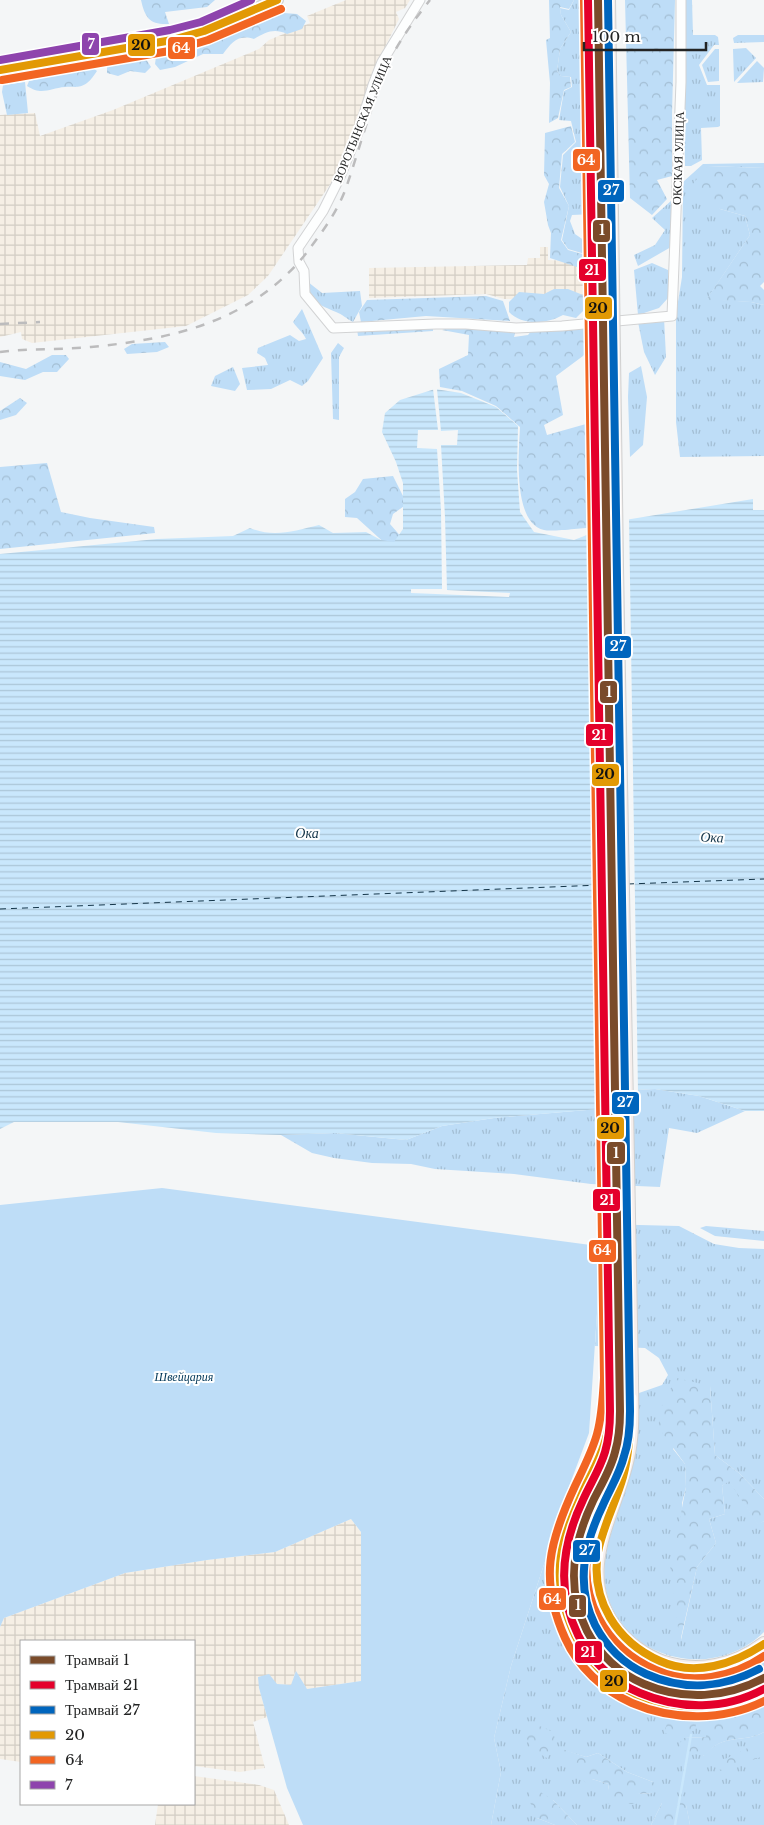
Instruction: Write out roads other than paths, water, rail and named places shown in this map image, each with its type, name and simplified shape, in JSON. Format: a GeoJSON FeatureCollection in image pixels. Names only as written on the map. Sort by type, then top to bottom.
{"type":"FeatureCollection","features":[{"type":"Feature","properties":{"kind":"main road"},"geometry":{"type":"LineString","coordinates":[[594,0],[614,1378],[608,1432],[572,1515],[560,1558],[559,1581],[562,1604],[571,1629],[585,1654],[604,1674],[630,1692],[672,1706],[694,1707],[716,1706],[738,1701],[764,1690]]}},
{"type":"Feature","properties":{"kind":"main road"},"geometry":{"type":"LineString","coordinates":[[608,0],[631,1378],[628,1456],[602,1534],[597,1555],[597,1588],[605,1611],[618,1632],[631,1644],[658,1660],[677,1666],[701,1668],[725,1665],[749,1655],[764,1644]]}},
{"type":"Feature","properties":{"kind":"street"},"geometry":{"type":"LineString","coordinates":[[0,70],[172,40],[204,31],[277,0]]}},
{"type":"Feature","properties":{"kind":"street","name":"ВОРОТЫНСКАЯ УЛИЦА"},"geometry":{"type":"LineString","coordinates":[[420,0],[382,62],[359,130],[340,177],[327,202],[298,248],[299,262],[304,271],[304,294],[333,328],[436,324],[516,328],[562,326],[672,316]]}},
{"type":"Feature","properties":{"kind":"street","name":"ОКСКАЯ УЛИЦА"},"geometry":{"type":"LineString","coordinates":[[672,316],[681,82],[681,0]]}},
{"type":"Feature","properties":{"kind":"water","name":"Ока"},"geometry":{"type":"Polygon","coordinates":[[[435,389],[461,393],[496,407],[518,426],[517,470],[520,512],[534,532],[574,540],[625,520],[753,499],[753,510],[764,510],[764,1111],[745,1111],[699,1096],[655,1089],[593,1092],[611,1108],[494,1118],[442,1126],[406,1140],[335,1133],[281,1135],[216,1133],[118,1122],[14,1122],[0,1129],[0,554],[157,539],[233,536],[250,528],[267,533],[276,533],[319,525],[333,533],[366,532],[381,540],[394,542],[403,529],[403,483],[396,462],[382,432],[385,413],[400,400],[435,389]]]}},
{"type":"Feature","properties":{"kind":"waterway"},"geometry":{"type":"LineString","coordinates":[[675,1825],[691,1735]]}},
{"type":"Feature","properties":{"kind":"railway"},"geometry":{"type":"LineString","coordinates":[[0,352],[121,344],[180,332],[234,312],[259,297],[282,279],[304,256],[338,206],[346,188],[388,63],[397,46],[430,0]]}},
{"type":"Feature","properties":{"kind":"railway"},"geometry":{"type":"LineString","coordinates":[[0,324],[40,322]]}},
{"type":"Feature","properties":{"kind":"tram line","name":"21"},"geometry":{"type":"LineString","coordinates":[[588,0],[610,1416],[603,1458],[570,1533],[566,1550],[564,1584],[571,1618],[583,1644],[603,1669],[630,1688],[655,1699],[687,1705],[718,1704],[734,1701],[764,1689]]}},
{"type":"Feature","properties":{"kind":"tram line","name":"1"},"geometry":{"type":"LineString","coordinates":[[598,0],[620,1416],[613,1458],[606,1477],[586,1517],[581,1533],[574,1565],[574,1582],[580,1615],[587,1631],[604,1655],[635,1680],[674,1693],[705,1695],[735,1690],[764,1678]]}},
{"type":"Feature","properties":{"kind":"tram line","name":"27"},"geometry":{"type":"LineString","coordinates":[[608,0],[630,1417],[626,1451],[596,1520],[587,1550],[584,1565],[585,1595],[599,1633],[623,1660],[646,1674],[675,1683],[703,1685],[732,1680],[759,1669]]}},
{"type":"Feature","properties":{"kind":"park label","name":"Швейцария"},"geometry":{"type":"Point","coordinates":[184,1376]}}]}
